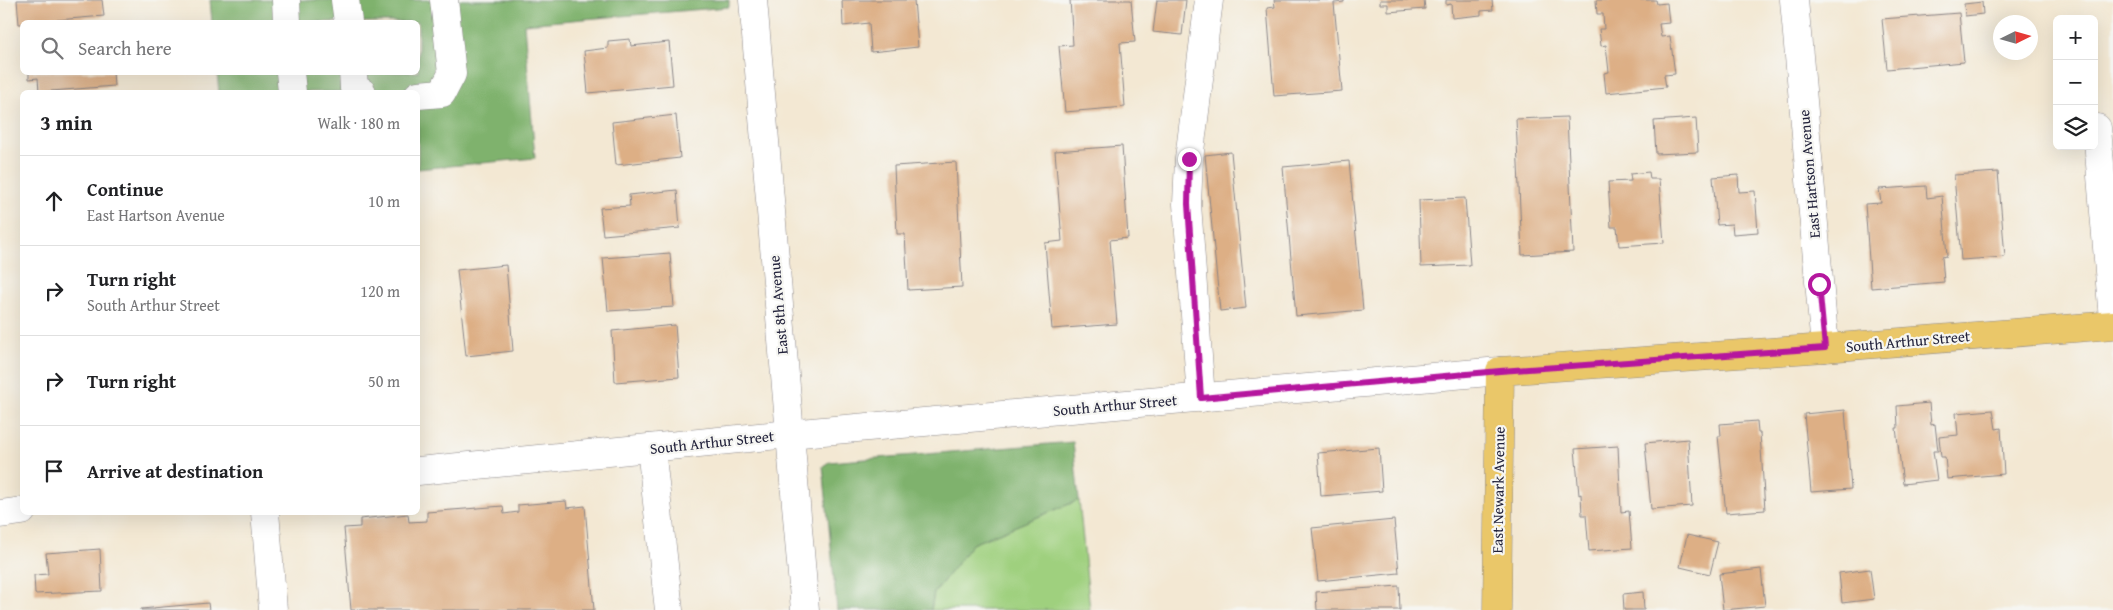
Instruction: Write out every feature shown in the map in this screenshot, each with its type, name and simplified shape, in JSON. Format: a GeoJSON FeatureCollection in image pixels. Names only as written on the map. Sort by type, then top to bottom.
{"type":"FeatureCollection","features":[{"type":"Feature","properties":{"kind":"main road","name":"South Arthur Street"},"geometry":{"type":"LineString","coordinates":[[1500,371],[1825,348],[2113,324]]}},
{"type":"Feature","properties":{"kind":"main road","name":"East Newark Avenue"},"geometry":{"type":"LineString","coordinates":[[1497,610],[1500,371]]}},
{"type":"Feature","properties":{"kind":"street"},"geometry":{"type":"LineString","coordinates":[[286,0],[287,20]]}},
{"type":"Feature","properties":{"kind":"street"},"geometry":{"type":"LineString","coordinates":[[346,0],[348,20]]}},
{"type":"Feature","properties":{"kind":"street"},"geometry":{"type":"LineString","coordinates":[[420,95],[442,93],[452,74],[444,0]]}},
{"type":"Feature","properties":{"kind":"street","name":"East 8th Avenue"},"geometry":{"type":"LineString","coordinates":[[753,0],[804,610]]}},
{"type":"Feature","properties":{"kind":"street"},"geometry":{"type":"LineString","coordinates":[[1201,398],[1188,204],[1189,159],[1209,0]]}},
{"type":"Feature","properties":{"kind":"street","name":"East Hartson Avenue"},"geometry":{"type":"LineString","coordinates":[[1794,0],[1825,348]]}},
{"type":"Feature","properties":{"kind":"street"},"geometry":{"type":"LineString","coordinates":[[290,75],[292,90]]}},
{"type":"Feature","properties":{"kind":"street"},"geometry":{"type":"LineString","coordinates":[[353,75],[354,89],[357,90]]}},
{"type":"Feature","properties":{"kind":"street"},"geometry":{"type":"LineString","coordinates":[[2098,140],[2113,319]]}},
{"type":"Feature","properties":{"kind":"street","name":"South Arthur Street"},"geometry":{"type":"LineString","coordinates":[[420,471],[789,434],[1500,371]]}},
{"type":"Feature","properties":{"kind":"street"},"geometry":{"type":"LineString","coordinates":[[651,448],[669,610]]}},
{"type":"Feature","properties":{"kind":"street"},"geometry":{"type":"LineString","coordinates":[[0,514],[20,511]]}},
{"type":"Feature","properties":{"kind":"street"},"geometry":{"type":"LineString","coordinates":[[264,515],[273,610]]}},
{"type":"Feature","properties":{"kind":"green space"},"geometry":{"type":"Polygon","coordinates":[[[210,0],[729,0],[729,7],[524,24],[535,158],[420,169],[420,90],[219,90],[217,75],[420,75],[420,20],[212,20],[210,0]]]}},
{"type":"Feature","properties":{"kind":"green space"},"geometry":{"type":"Polygon","coordinates":[[[1073,442],[1079,500],[972,544],[934,593],[931,610],[837,610],[823,466],[829,462],[1073,442]]]}},
{"type":"Feature","properties":{"kind":"green space"},"geometry":{"type":"Polygon","coordinates":[[[1079,500],[1090,610],[931,610],[934,593],[972,544],[1079,500]]]}},
{"type":"Feature","properties":{"kind":"building"},"geometry":{"type":"Polygon","coordinates":[[[17,0],[102,0],[104,16],[57,20],[20,20],[19,24],[17,0]]]}},
{"type":"Feature","properties":{"kind":"building"},"geometry":{"type":"Polygon","coordinates":[[[842,0],[914,0],[918,47],[871,52],[869,23],[843,26],[842,0]]]}},
{"type":"Feature","properties":{"kind":"building"},"geometry":{"type":"Polygon","coordinates":[[[1070,0],[1131,0],[1135,42],[1120,43],[1125,107],[1065,112],[1059,46],[1073,45],[1070,0]]]}},
{"type":"Feature","properties":{"kind":"building"},"geometry":{"type":"Polygon","coordinates":[[[1157,0],[1186,0],[1182,35],[1153,32],[1157,0]]]}},
{"type":"Feature","properties":{"kind":"building"},"geometry":{"type":"Polygon","coordinates":[[[1274,0],[1344,0],[1344,2],[1334,3],[1342,91],[1274,96],[1267,8],[1275,7],[1274,0]]]}},
{"type":"Feature","properties":{"kind":"building"},"geometry":{"type":"Polygon","coordinates":[[[1380,0],[1424,0],[1425,9],[1388,12],[1388,4],[1380,4],[1380,0]]]}},
{"type":"Feature","properties":{"kind":"building"},"geometry":{"type":"Polygon","coordinates":[[[1446,0],[1492,0],[1493,10],[1481,11],[1481,15],[1452,18],[1451,4],[1446,5],[1446,0]]]}},
{"type":"Feature","properties":{"kind":"building"},"geometry":{"type":"Polygon","coordinates":[[[1596,0],[1656,0],[1657,4],[1667,3],[1669,23],[1659,24],[1661,37],[1670,36],[1675,74],[1664,75],[1666,87],[1606,93],[1604,73],[1609,72],[1606,45],[1601,46],[1599,29],[1604,29],[1603,14],[1597,14],[1596,0]]]}},
{"type":"Feature","properties":{"kind":"building"},"geometry":{"type":"Polygon","coordinates":[[[1982,2],[1983,14],[1965,16],[1964,4],[1982,2]]]}},
{"type":"Feature","properties":{"kind":"building"},"geometry":{"type":"Polygon","coordinates":[[[1959,13],[1964,62],[1887,69],[1882,19],[1959,13]]]}},
{"type":"Feature","properties":{"kind":"building"},"geometry":{"type":"Polygon","coordinates":[[[630,39],[631,46],[669,42],[673,85],[588,93],[584,51],[608,48],[608,41],[630,39]]]}},
{"type":"Feature","properties":{"kind":"building"},"geometry":{"type":"Polygon","coordinates":[[[29,75],[113,75],[114,86],[39,90],[38,78],[29,79],[29,75]]]}},
{"type":"Feature","properties":{"kind":"building"},"geometry":{"type":"Polygon","coordinates":[[[676,115],[680,158],[616,165],[612,122],[676,115]]]}},
{"type":"Feature","properties":{"kind":"building"},"geometry":{"type":"Polygon","coordinates":[[[1567,117],[1573,252],[1522,255],[1516,119],[1567,117]]]}},
{"type":"Feature","properties":{"kind":"building"},"geometry":{"type":"Polygon","coordinates":[[[1696,118],[1698,152],[1656,154],[1654,121],[1696,118]]]}},
{"type":"Feature","properties":{"kind":"building"},"geometry":{"type":"Polygon","coordinates":[[[1122,146],[1128,238],[1110,240],[1117,324],[1052,329],[1045,243],[1062,241],[1055,151],[1122,146]]]}},
{"type":"Feature","properties":{"kind":"building"},"geometry":{"type":"Polygon","coordinates":[[[1231,152],[1246,308],[1220,311],[1205,155],[1231,152]]]}},
{"type":"Feature","properties":{"kind":"building"},"geometry":{"type":"Polygon","coordinates":[[[1349,161],[1363,310],[1296,316],[1283,167],[1349,161]]]}},
{"type":"Feature","properties":{"kind":"building"},"geometry":{"type":"Polygon","coordinates":[[[956,162],[962,287],[908,290],[905,234],[897,234],[894,166],[956,162]]]}},
{"type":"Feature","properties":{"kind":"building"},"geometry":{"type":"Polygon","coordinates":[[[1649,172],[1650,179],[1659,179],[1664,243],[1619,246],[1617,227],[1611,227],[1608,182],[1631,181],[1630,174],[1649,172]]]}},
{"type":"Feature","properties":{"kind":"building"},"geometry":{"type":"Polygon","coordinates":[[[1998,172],[2005,257],[1961,260],[1954,175],[1998,172]]]}},
{"type":"Feature","properties":{"kind":"building"},"geometry":{"type":"Polygon","coordinates":[[[1738,175],[1739,192],[1755,191],[1758,232],[1733,234],[1732,224],[1717,225],[1713,177],[1738,175]]]}},
{"type":"Feature","properties":{"kind":"building"},"geometry":{"type":"Polygon","coordinates":[[[1926,186],[1927,198],[1942,196],[1947,256],[1942,257],[1944,282],[1871,288],[1865,204],[1881,203],[1879,189],[1926,186]]]}},
{"type":"Feature","properties":{"kind":"building"},"geometry":{"type":"Polygon","coordinates":[[[677,190],[680,228],[603,235],[600,208],[630,206],[629,195],[677,190]]]}},
{"type":"Feature","properties":{"kind":"building"},"geometry":{"type":"Polygon","coordinates":[[[1465,198],[1470,265],[1421,267],[1419,200],[1465,198]]]}},
{"type":"Feature","properties":{"kind":"building"},"geometry":{"type":"Polygon","coordinates":[[[670,253],[674,307],[608,311],[603,258],[670,253]]]}},
{"type":"Feature","properties":{"kind":"building"},"geometry":{"type":"Polygon","coordinates":[[[506,265],[513,351],[466,356],[457,270],[506,265]]]}},
{"type":"Feature","properties":{"kind":"building"},"geometry":{"type":"Polygon","coordinates":[[[675,325],[679,377],[615,382],[612,331],[675,325]]]}},
{"type":"Feature","properties":{"kind":"building"},"geometry":{"type":"Polygon","coordinates":[[[1929,403],[1931,425],[1935,424],[1938,451],[1933,451],[1937,480],[1903,484],[1896,428],[1898,428],[1897,406],[1929,403]]]}},
{"type":"Feature","properties":{"kind":"building"},"geometry":{"type":"Polygon","coordinates":[[[1845,410],[1851,489],[1811,492],[1804,414],[1845,410]]]}},
{"type":"Feature","properties":{"kind":"building"},"geometry":{"type":"Polygon","coordinates":[[[1993,410],[1996,429],[2001,428],[2004,474],[1947,479],[1945,457],[1941,457],[1939,437],[1958,435],[1956,413],[1993,410]]]}},
{"type":"Feature","properties":{"kind":"building"},"geometry":{"type":"Polygon","coordinates":[[[1757,421],[1758,433],[1760,433],[1765,510],[1726,513],[1718,436],[1721,436],[1720,424],[1757,421]]]}},
{"type":"Feature","properties":{"kind":"building"},"geometry":{"type":"Polygon","coordinates":[[[1688,439],[1692,506],[1651,509],[1645,443],[1688,439]]]}},
{"type":"Feature","properties":{"kind":"building"},"geometry":{"type":"Polygon","coordinates":[[[1618,446],[1621,512],[1629,511],[1632,548],[1589,551],[1586,515],[1582,515],[1581,494],[1579,495],[1575,449],[1618,446]]]}},
{"type":"Feature","properties":{"kind":"building"},"geometry":{"type":"Polygon","coordinates":[[[1379,448],[1382,491],[1321,496],[1318,453],[1379,448]]]}},
{"type":"Feature","properties":{"kind":"building"},"geometry":{"type":"Polygon","coordinates":[[[566,501],[567,508],[585,506],[594,610],[351,610],[344,528],[360,527],[360,519],[398,515],[408,515],[409,522],[427,521],[427,512],[503,506],[504,514],[518,512],[518,505],[566,501]]]}},
{"type":"Feature","properties":{"kind":"building"},"geometry":{"type":"Polygon","coordinates":[[[1394,520],[1399,573],[1318,581],[1312,528],[1394,520]]]}},
{"type":"Feature","properties":{"kind":"building"},"geometry":{"type":"Polygon","coordinates":[[[1687,535],[1718,542],[1710,574],[1680,567],[1687,535]]]}},
{"type":"Feature","properties":{"kind":"building"},"geometry":{"type":"Polygon","coordinates":[[[100,549],[102,591],[35,594],[34,575],[48,574],[46,553],[100,549]]]}},
{"type":"Feature","properties":{"kind":"building"},"geometry":{"type":"Polygon","coordinates":[[[1761,569],[1765,606],[1723,610],[1719,574],[1761,569]]]}},
{"type":"Feature","properties":{"kind":"building"},"geometry":{"type":"Polygon","coordinates":[[[1870,569],[1874,599],[1842,603],[1839,573],[1870,569]]]}},
{"type":"Feature","properties":{"kind":"building"},"geometry":{"type":"Polygon","coordinates":[[[1399,586],[1400,610],[1317,610],[1316,592],[1399,586]]]}},
{"type":"Feature","properties":{"kind":"building"},"geometry":{"type":"Polygon","coordinates":[[[1643,592],[1644,610],[1624,610],[1623,594],[1643,592]]]}},
{"type":"Feature","properties":{"kind":"building"},"geometry":{"type":"Polygon","coordinates":[[[208,603],[209,610],[141,610],[141,609],[208,603]]]}},
{"type":"Feature","properties":{"kind":"route"},"geometry":{"type":"LineString","coordinates":[[1189,159],[1188,204],[1201,398],[1500,371],[1825,348],[1819,284]]}}]}
